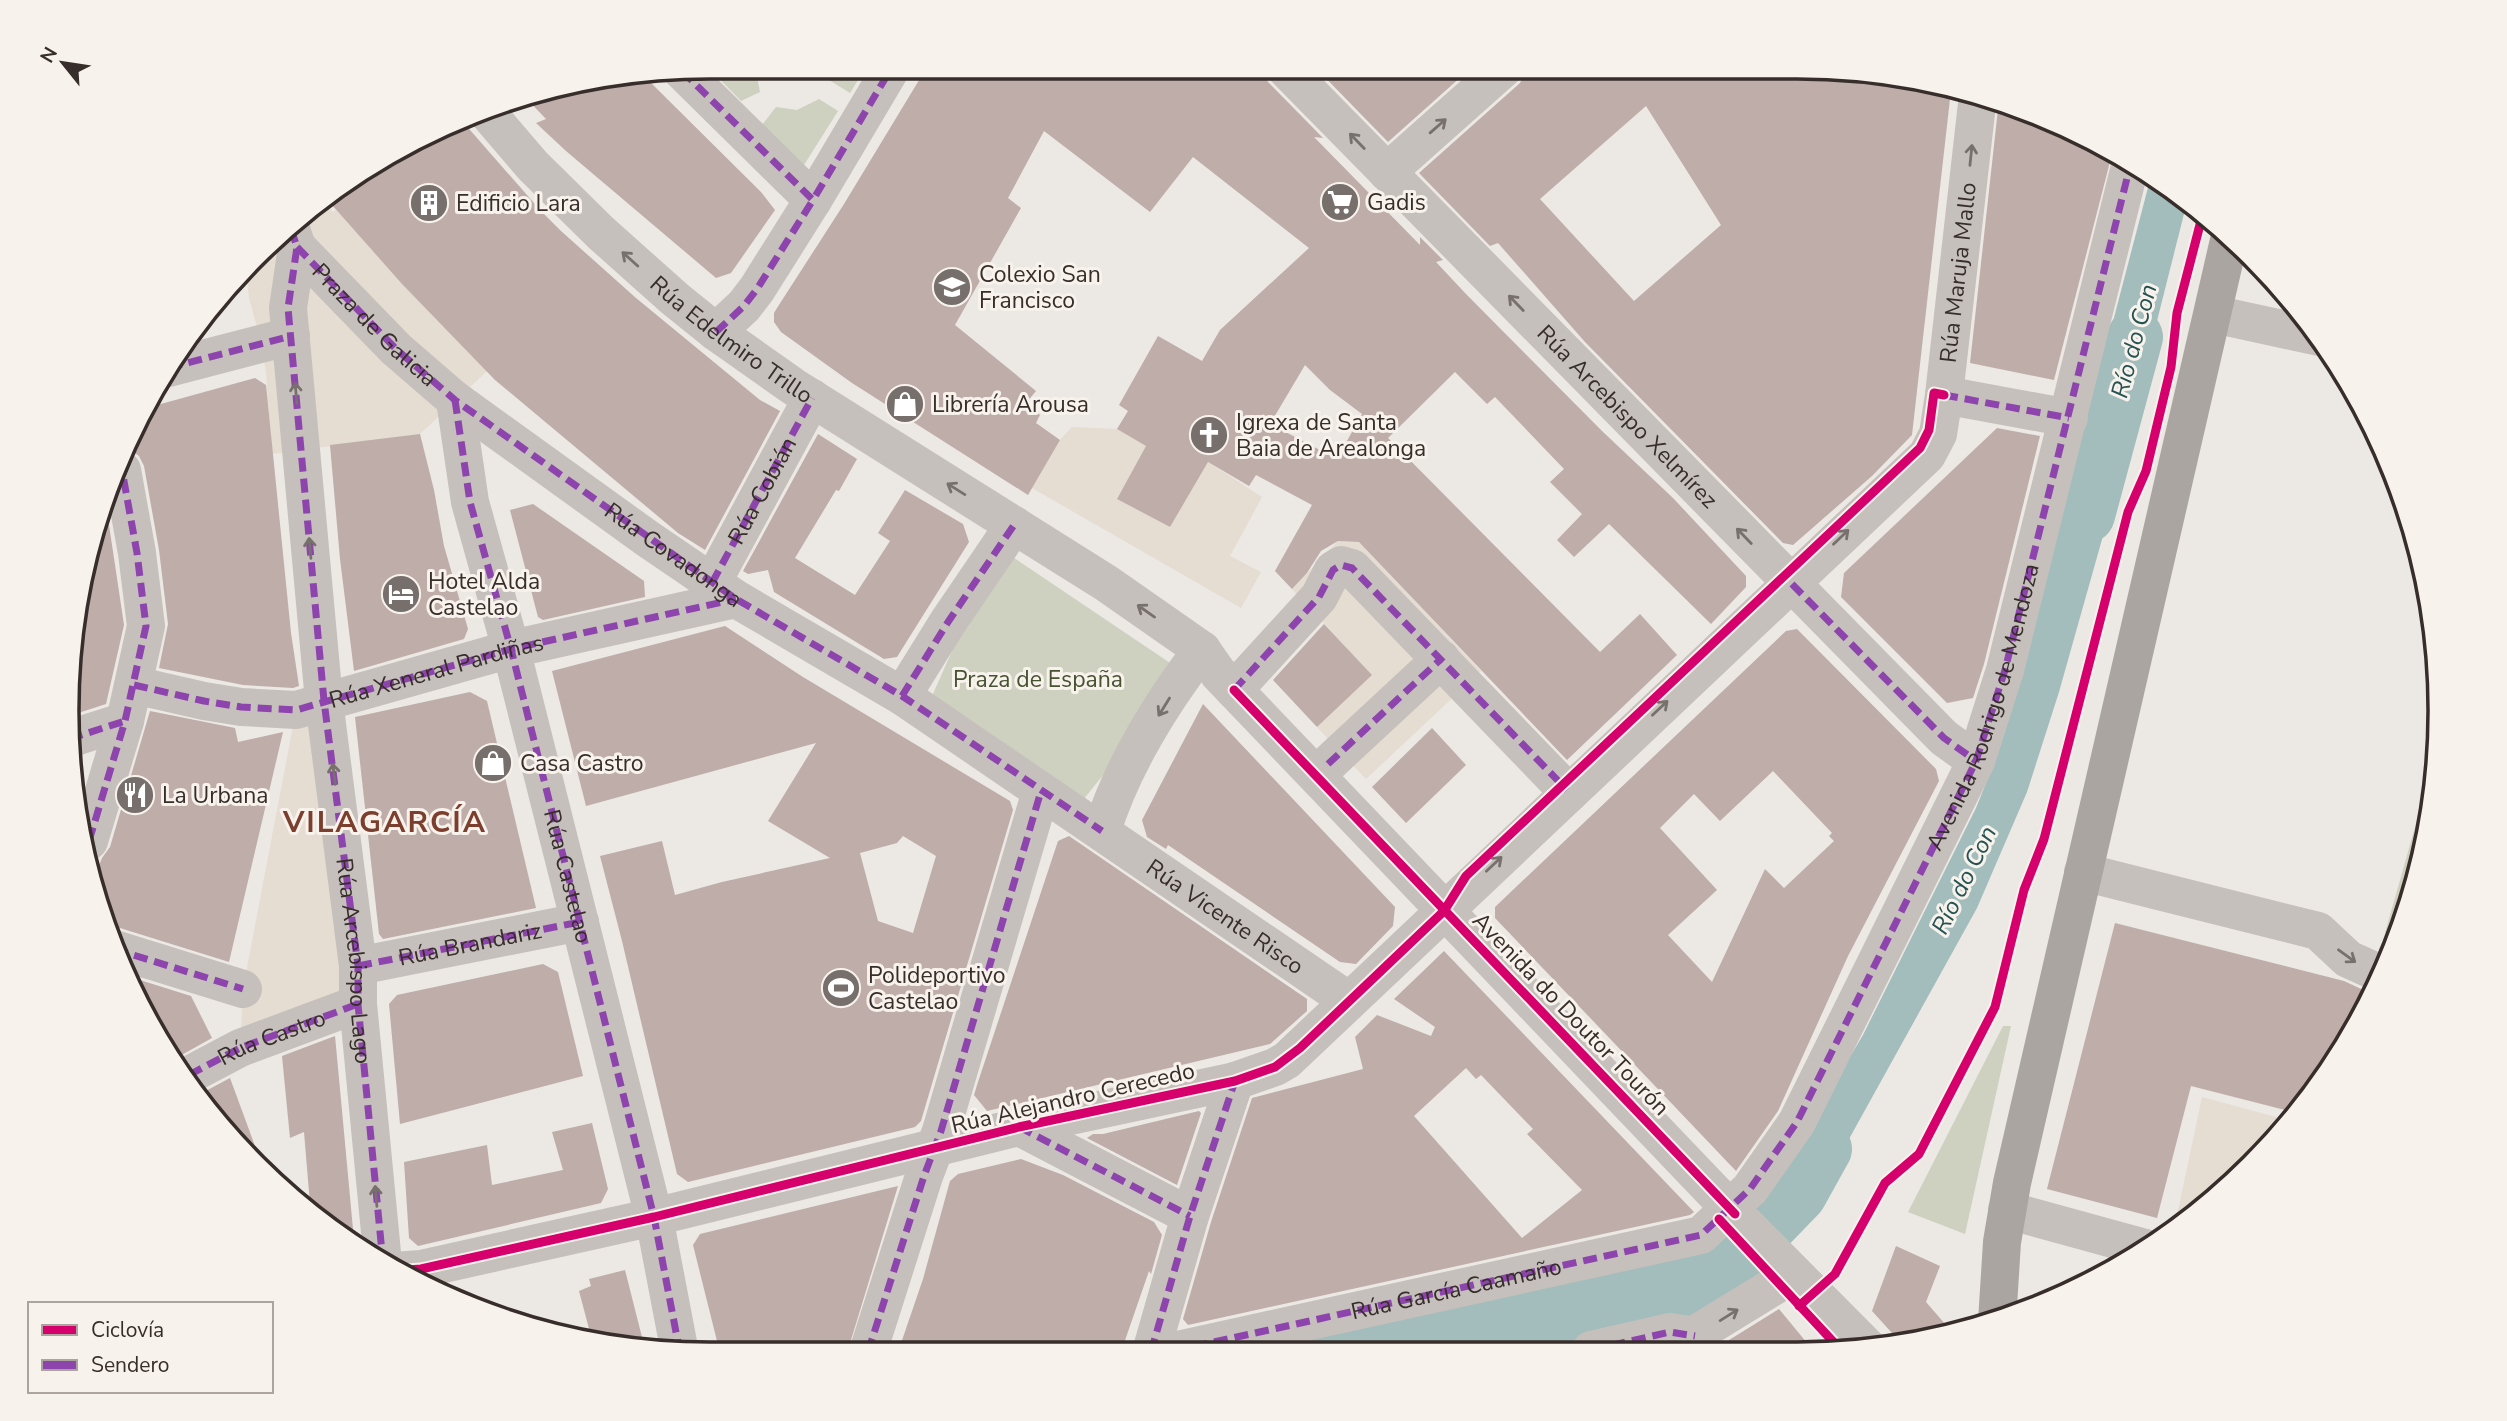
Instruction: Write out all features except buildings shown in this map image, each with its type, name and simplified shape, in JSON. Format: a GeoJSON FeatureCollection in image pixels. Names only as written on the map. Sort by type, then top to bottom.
{"type":"FeatureCollection","features":[{"type":"Feature","properties":{"kind":"main road"},"geometry":{"type":"LineString","coordinates":[[1998,1310],[2007,1210],[2227,249]]}},
{"type":"Feature","properties":{"kind":"street"},"geometry":{"type":"LineString","coordinates":[[691,79],[813,200]]}},
{"type":"Feature","properties":{"kind":"street"},"geometry":{"type":"LineString","coordinates":[[716,332],[744,306],[757,289],[885,79]]}},
{"type":"Feature","properties":{"kind":"street","name":"Rúa Arcebispo Xelmírez"},"geometry":{"type":"LineString","coordinates":[[1296,79],[1944,738],[1976,761]]}},
{"type":"Feature","properties":{"kind":"street"},"geometry":{"type":"LineString","coordinates":[[1387,172],[1492,79]]}},
{"type":"Feature","properties":{"kind":"street","name":"Rúa Maruja Mallo"},"geometry":{"type":"LineString","coordinates":[[1444,911],[1927,455],[1938,434],[1944,395],[1977,105]]}},
{"type":"Feature","properties":{"kind":"street","name":"Rúa Edelmiro Trillo"},"geometry":{"type":"LineString","coordinates":[[492,118],[533,166],[601,233],[716,332],[812,398],[1014,525]]}},
{"type":"Feature","properties":{"kind":"street","name":"Avenida Rodrigo de Mendoza"},"geometry":{"type":"LineString","coordinates":[[1733,1211],[1797,1122],[1976,761],[2005,670],[2128,173]]}},
{"type":"Feature","properties":{"kind":"street","name":"Praza de Galicia"},"geometry":{"type":"LineString","coordinates":[[294,238],[288,308],[301,450]]}},
{"type":"Feature","properties":{"kind":"street","name":"Praza de Galicia"},"geometry":{"type":"LineString","coordinates":[[294,238],[396,349],[455,400]]}},
{"type":"Feature","properties":{"kind":"street"},"geometry":{"type":"LineString","coordinates":[[2213,314],[2303,334]]}},
{"type":"Feature","properties":{"kind":"street"},"geometry":{"type":"LineString","coordinates":[[182,364],[291,335]]}},
{"type":"Feature","properties":{"kind":"street"},"geometry":{"type":"LineString","coordinates":[[1944,395],[2069,418]]}},
{"type":"Feature","properties":{"kind":"street","name":"Rúa Cobián"},"geometry":{"type":"LineString","coordinates":[[724,591],[812,398]]}},
{"type":"Feature","properties":{"kind":"street","name":"Rúa Covadonga"},"geometry":{"type":"LineString","coordinates":[[455,400],[724,591],[902,696]]}},
{"type":"Feature","properties":{"kind":"street","name":"Rúa Castelao"},"geometry":{"type":"LineString","coordinates":[[455,400],[470,502],[511,649],[654,1217],[678,1341]]}},
{"type":"Feature","properties":{"kind":"street","name":"Rúa Arcebispo Lago"},"geometry":{"type":"LineString","coordinates":[[301,450],[324,701],[358,966],[358,1004],[382,1250]]}},
{"type":"Feature","properties":{"kind":"street"},"geometry":{"type":"LineString","coordinates":[[91,834],[125,721],[146,626],[138,553],[124,478]]}},
{"type":"Feature","properties":{"kind":"street"},"geometry":{"type":"LineString","coordinates":[[1014,525],[1106,583],[1202,650],[1145,737],[1112,799],[1102,831],[902,696],[1014,525]]}},
{"type":"Feature","properties":{"kind":"street"},"geometry":{"type":"LineString","coordinates":[[1234,690],[1319,597],[1333,570],[1341,565],[1352,568],[1569,793]]}},
{"type":"Feature","properties":{"kind":"street","name":"Rúa Xeneral Pardiñas"},"geometry":{"type":"LineString","coordinates":[[134,685],[241,707],[296,710],[724,591]]}},
{"type":"Feature","properties":{"kind":"street","name":"Avenida do Doutor Tourón"},"geometry":{"type":"LineString","coordinates":[[1202,650],[1218,673],[1444,911],[1859,1339]]}},
{"type":"Feature","properties":{"kind":"street"},"geometry":{"type":"LineString","coordinates":[[1328,764],[1441,659]]}},
{"type":"Feature","properties":{"kind":"street"},"geometry":{"type":"LineString","coordinates":[[80,736],[125,721]]}},
{"type":"Feature","properties":{"kind":"street"},"geometry":{"type":"LineString","coordinates":[[871,1342],[923,1176],[935,1149],[1041,791]]}},
{"type":"Feature","properties":{"kind":"street","name":"Rúa Vicente Risco"},"geometry":{"type":"LineString","coordinates":[[1102,831],[1349,1001]]}},
{"type":"Feature","properties":{"kind":"street"},"geometry":{"type":"LineString","coordinates":[[2083,872],[2318,931],[2348,958],[2372,970]]}},
{"type":"Feature","properties":{"kind":"street","name":"Rúa Alejandro Cerecedo"},"geometry":{"type":"LineString","coordinates":[[416,1269],[654,1217],[1019,1127],[1235,1081],[1275,1068],[1287,1060],[1444,911]]}},
{"type":"Feature","properties":{"kind":"street","name":"Rúa Brandariz"},"geometry":{"type":"LineString","coordinates":[[358,966],[580,922]]}},
{"type":"Feature","properties":{"kind":"street"},"geometry":{"type":"LineString","coordinates":[[128,953],[243,989]]}},
{"type":"Feature","properties":{"kind":"street","name":"Rúa Castro"},"geometry":{"type":"LineString","coordinates":[[193,1073],[240,1048],[358,1004]]}},
{"type":"Feature","properties":{"kind":"street"},"geometry":{"type":"LineString","coordinates":[[1154,1342],[1190,1216],[1235,1081]]}},
{"type":"Feature","properties":{"kind":"street"},"geometry":{"type":"LineString","coordinates":[[1019,1127],[1190,1216]]}},
{"type":"Feature","properties":{"kind":"street"},"geometry":{"type":"LineString","coordinates":[[2007,1210],[2133,1245]]}},
{"type":"Feature","properties":{"kind":"street","name":"Rúa García Caamaño"},"geometry":{"type":"LineString","coordinates":[[1214,1342],[1701,1236],[1733,1211]]}},
{"type":"Feature","properties":{"kind":"street"},"geometry":{"type":"LineString","coordinates":[[1684,1342],[1789,1268]]}},
{"type":"Feature","properties":{"kind":"street"},"geometry":{"type":"LineString","coordinates":[[1626,1342],[1670,1332],[1682,1342]]}},
{"type":"Feature","properties":{"kind":"green space"},"geometry":{"type":"Polygon","coordinates":[[[720,79],[757,79],[760,92],[741,101],[720,79]]]}},
{"type":"Feature","properties":{"kind":"green space"},"geometry":{"type":"Polygon","coordinates":[[[829,79],[859,79],[850,93],[829,79]]]}},
{"type":"Feature","properties":{"kind":"green space"},"geometry":{"type":"Polygon","coordinates":[[[819,99],[838,111],[804,165],[762,125],[776,107],[797,110],[819,99]]]}},
{"type":"Feature","properties":{"kind":"green space","name":"Praza de España"},"geometry":{"type":"Polygon","coordinates":[[[998,547],[1185,673],[1079,805],[925,712],[998,547]]]}},
{"type":"Feature","properties":{"kind":"green space"},"geometry":{"type":"Polygon","coordinates":[[[2420,808],[2407,874],[2395,914],[2387,934],[2385,933],[2420,808]]]}},
{"type":"Feature","properties":{"kind":"green space"},"geometry":{"type":"Polygon","coordinates":[[[2003,1026],[2011,1026],[1965,1234],[1908,1212],[2003,1026]]]}},
{"type":"Feature","properties":{"kind":"shaded area"},"geometry":{"type":"Polygon","coordinates":[[[329,207],[333,212],[336,210],[402,284],[487,371],[420,434],[272,454],[266,372],[248,282],[294,236],[329,207]]]}},
{"type":"Feature","properties":{"kind":"shaded area"},"geometry":{"type":"Polygon","coordinates":[[[1072,427],[1117,429],[1146,446],[1117,499],[1170,527],[1208,462],[1262,497],[1230,556],[1261,572],[1241,608],[1032,488],[1060,440],[1072,427]]]}},
{"type":"Feature","properties":{"kind":"shaded area"},"geometry":{"type":"Polygon","coordinates":[[[1338,541],[1359,542],[1481,671],[1366,779],[1317,727],[1372,675],[1292,589],[1338,541]]]}},
{"type":"Feature","properties":{"kind":"shaded area"},"geometry":{"type":"Polygon","coordinates":[[[307,698],[373,1001],[240,1048],[243,989],[296,710],[307,698]]]}},
{"type":"Feature","properties":{"kind":"shaded area"},"geometry":{"type":"Polygon","coordinates":[[[2202,1097],[2279,1118],[2243,1157],[2177,1215],[2202,1097]]]}},
{"type":"Feature","properties":{"kind":"water"},"geometry":{"type":"Polygon","coordinates":[[[2148,186],[2184,212],[2133,416],[2092,402],[2148,186]]]}},
{"type":"Feature","properties":{"kind":"water"},"geometry":{"type":"Polygon","coordinates":[[[2083,436],[2128,447],[2059,692],[2027,792],[1977,908],[1798,1231],[1762,1194],[1783,1169],[1863,1035],[1976,808],[1996,758],[2083,436]]]}},
{"type":"Feature","properties":{"kind":"water"},"geometry":{"type":"Polygon","coordinates":[[[1711,1242],[1752,1281],[1686,1320],[1591,1342],[1283,1342],[1711,1242]]]}},
{"type":"Feature","properties":{"kind":"waterway","name":"Río do Con"},"geometry":{"type":"LineString","coordinates":[[2087,515],[2135,337]]}},
{"type":"Feature","properties":{"kind":"waterway","name":"Río do Con"},"geometry":{"type":"LineString","coordinates":[[1672,1309],[1718,1278],[1799,1194],[1824,1149]]}},
{"type":"Feature","properties":{"kind":"marked path"},"geometry":{"type":"LineString","coordinates":[[691,79],[813,200],[885,79]]}},
{"type":"Feature","properties":{"kind":"marked path"},"geometry":{"type":"LineString","coordinates":[[1214,1342],[1701,1235],[1750,1189],[1797,1122],[1976,761],[2005,670],[2128,173]]}},
{"type":"Feature","properties":{"kind":"marked path"},"geometry":{"type":"LineString","coordinates":[[716,332],[744,306],[757,289],[813,200]]}},
{"type":"Feature","properties":{"kind":"marked path"},"geometry":{"type":"LineString","coordinates":[[293,236],[297,247],[288,308],[324,701],[358,966],[358,1004],[382,1250]]}},
{"type":"Feature","properties":{"kind":"marked path"},"geometry":{"type":"LineString","coordinates":[[297,247],[396,349],[455,400],[736,599],[902,696],[1102,831]]}},
{"type":"Feature","properties":{"kind":"marked path"},"geometry":{"type":"LineString","coordinates":[[182,364],[291,336]]}},
{"type":"Feature","properties":{"kind":"marked path"},"geometry":{"type":"LineString","coordinates":[[1944,395],[2069,418]]}},
{"type":"Feature","properties":{"kind":"marked path"},"geometry":{"type":"LineString","coordinates":[[712,583],[812,398]]}},
{"type":"Feature","properties":{"kind":"marked path"},"geometry":{"type":"LineString","coordinates":[[455,400],[470,502],[511,649],[654,1217],[678,1341]]}},
{"type":"Feature","properties":{"kind":"marked path"},"geometry":{"type":"LineString","coordinates":[[91,834],[125,721],[146,626],[137,553],[123,478]]}},
{"type":"Feature","properties":{"kind":"marked path"},"geometry":{"type":"LineString","coordinates":[[902,696],[1014,525]]}},
{"type":"Feature","properties":{"kind":"marked path"},"geometry":{"type":"LineString","coordinates":[[1234,690],[1319,597],[1333,570],[1341,565],[1352,568],[1567,790]]}},
{"type":"Feature","properties":{"kind":"marked path"},"geometry":{"type":"LineString","coordinates":[[1792,584],[1944,738],[1976,761]]}},
{"type":"Feature","properties":{"kind":"marked path"},"geometry":{"type":"LineString","coordinates":[[134,685],[241,707],[296,710],[511,649],[736,599]]}},
{"type":"Feature","properties":{"kind":"marked path"},"geometry":{"type":"LineString","coordinates":[[1328,764],[1441,659]]}},
{"type":"Feature","properties":{"kind":"marked path"},"geometry":{"type":"LineString","coordinates":[[80,736],[125,721]]}},
{"type":"Feature","properties":{"kind":"marked path"},"geometry":{"type":"LineString","coordinates":[[871,1342],[941,1131],[1041,791]]}},
{"type":"Feature","properties":{"kind":"marked path"},"geometry":{"type":"LineString","coordinates":[[358,966],[580,922]]}},
{"type":"Feature","properties":{"kind":"marked path"},"geometry":{"type":"LineString","coordinates":[[128,953],[243,989]]}},
{"type":"Feature","properties":{"kind":"marked path"},"geometry":{"type":"LineString","coordinates":[[193,1073],[240,1048],[358,1004]]}},
{"type":"Feature","properties":{"kind":"marked path"},"geometry":{"type":"LineString","coordinates":[[1154,1342],[1190,1216],[1235,1081]]}},
{"type":"Feature","properties":{"kind":"marked path"},"geometry":{"type":"LineString","coordinates":[[1019,1127],[1190,1216]]}},
{"type":"Feature","properties":{"kind":"marked path"},"geometry":{"type":"LineString","coordinates":[[1626,1342],[1670,1332],[1695,1336]]}},
{"type":"Feature","properties":{"kind":"cycle path"},"geometry":{"type":"LineString","coordinates":[[1799,1306],[1835,1274],[1885,1183],[1919,1154],[1995,1007],[2024,890],[2044,839],[2128,512],[2146,471],[2171,367],[2177,313],[2200,225]]}},
{"type":"Feature","properties":{"kind":"cycle path"},"geometry":{"type":"LineString","coordinates":[[416,1269],[654,1217],[1019,1127],[1235,1081],[1275,1067],[1300,1048],[1444,911],[1466,876],[1920,448],[1929,430],[1934,393],[1944,395]]}},
{"type":"Feature","properties":{"kind":"cycle path"},"geometry":{"type":"LineString","coordinates":[[1234,690],[1735,1214]]}},
{"type":"Feature","properties":{"kind":"cycle path"},"geometry":{"type":"LineString","coordinates":[[1719,1219],[1833,1341]]}},
{"type":"Feature","properties":{"kind":"place","name":"Gadis"},"geometry":{"type":"Point","coordinates":[1340,202]}},
{"type":"Feature","properties":{"kind":"place","name":"Edificio Lara"},"geometry":{"type":"Point","coordinates":[429,203]}},
{"type":"Feature","properties":{"kind":"place","name":"Colexio San Francisco"},"geometry":{"type":"Point","coordinates":[952,287]}},
{"type":"Feature","properties":{"kind":"place","name":"Librería Arousa"},"geometry":{"type":"Point","coordinates":[905,404]}},
{"type":"Feature","properties":{"kind":"place","name":"Igrexa de Santa Baia de Arealonga"},"geometry":{"type":"Point","coordinates":[1209,435]}},
{"type":"Feature","properties":{"kind":"place","name":"Hotel Alda Castelao"},"geometry":{"type":"Point","coordinates":[401,594]}},
{"type":"Feature","properties":{"kind":"place","name":"Casa Castro"},"geometry":{"type":"Point","coordinates":[493,763]}},
{"type":"Feature","properties":{"kind":"place","name":"La Urbana"},"geometry":{"type":"Point","coordinates":[135,795]}},
{"type":"Feature","properties":{"kind":"place","name":"Polideportivo Castelao"},"geometry":{"type":"Point","coordinates":[841,988]}},
{"type":"Feature","properties":{"kind":"district","name":"VILAGARCÍA"},"geometry":{"type":"Point","coordinates":[385,822]}}]}
